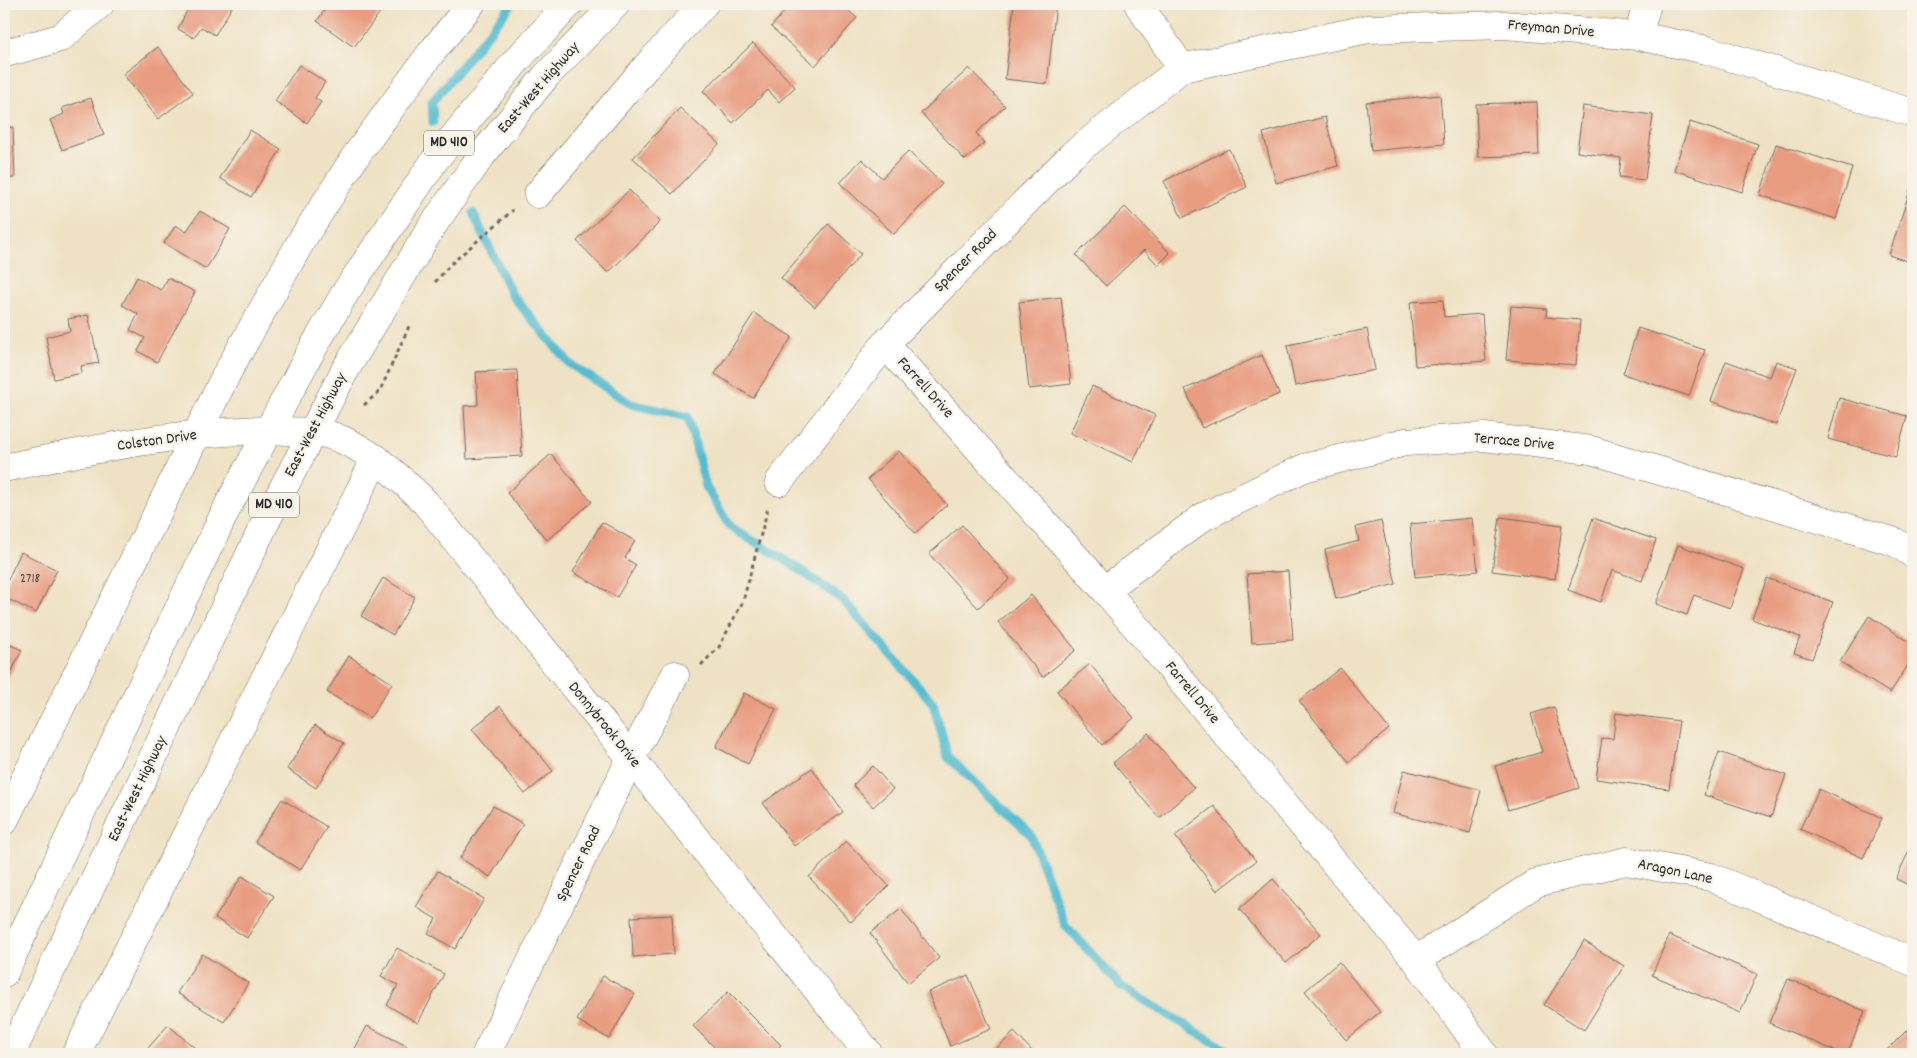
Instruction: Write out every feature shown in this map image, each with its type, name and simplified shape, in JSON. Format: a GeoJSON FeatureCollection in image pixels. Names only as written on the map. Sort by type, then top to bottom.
{"type":"FeatureCollection","features":[{"type":"Feature","properties":{"kind":"street"},"geometry":{"type":"LineString","coordinates":[[4,52],[60,38],[100,4]]}},
{"type":"Feature","properties":{"kind":"street"},"geometry":{"type":"LineString","coordinates":[[4,821],[226,373],[303,238],[355,157],[431,53],[471,4]]}},
{"type":"Feature","properties":{"kind":"street","name":"East-West Highway"},"geometry":{"type":"LineString","coordinates":[[4,973],[229,504],[345,293],[437,156],[516,61],[569,4]]}},
{"type":"Feature","properties":{"kind":"street","name":"East-West Highway"},"geometry":{"type":"LineString","coordinates":[[10,1054],[266,522],[344,372],[426,236],[482,155],[546,76],[616,4]]}},
{"type":"Feature","properties":{"kind":"street"},"geometry":{"type":"LineString","coordinates":[[538,194],[646,66],[704,4]]}},
{"type":"Feature","properties":{"kind":"street"},"geometry":{"type":"LineString","coordinates":[[1138,4],[1182,68]]}},
{"type":"Feature","properties":{"kind":"street"},"geometry":{"type":"LineString","coordinates":[[1638,36],[1647,4]]}},
{"type":"Feature","properties":{"kind":"street","name":"Freyman Drive"},"geometry":{"type":"LineString","coordinates":[[1182,68],[1368,29],[1504,25],[1638,36],[1708,50],[1913,113]]}},
{"type":"Feature","properties":{"kind":"street","name":"Spencer Road"},"geometry":{"type":"LineString","coordinates":[[779,482],[885,344],[1072,155],[1182,68]]}},
{"type":"Feature","properties":{"kind":"street","name":"Farrell Drive"},"geometry":{"type":"LineString","coordinates":[[885,344],[1106,590],[1416,960],[1484,1054]]}},
{"type":"Feature","properties":{"kind":"street","name":"Colston Drive"},"geometry":{"type":"LineString","coordinates":[[4,468],[134,443],[196,434],[269,429],[312,432]]}},
{"type":"Feature","properties":{"kind":"street","name":"Donnybrook Drive"},"geometry":{"type":"LineString","coordinates":[[312,432],[328,435],[346,442],[376,458],[425,502],[869,1054]]}},
{"type":"Feature","properties":{"kind":"street","name":"Terrace Drive"},"geometry":{"type":"LineString","coordinates":[[1106,590],[1203,518],[1304,468],[1406,442],[1484,437],[1591,450],[1894,542],[1913,554]]}},
{"type":"Feature","properties":{"kind":"street"},"geometry":{"type":"LineString","coordinates":[[76,1054],[376,458]]}},
{"type":"Feature","properties":{"kind":"street","name":"Spencer Road"},"geometry":{"type":"LineString","coordinates":[[486,1054],[631,758],[675,676]]}},
{"type":"Feature","properties":{"kind":"street","name":"Aragon Lane"},"geometry":{"type":"LineString","coordinates":[[1416,960],[1536,883],[1626,861],[1710,878],[1913,962]]}},
{"type":"Feature","properties":{"kind":"path"},"geometry":{"type":"LineString","coordinates":[[433,284],[452,263],[508,213]]}},
{"type":"Feature","properties":{"kind":"path"},"geometry":{"type":"LineString","coordinates":[[364,404],[380,391],[411,323]]}},
{"type":"Feature","properties":{"kind":"path"},"geometry":{"type":"LineString","coordinates":[[675,676],[700,667],[719,648],[743,601],[768,508]]}},
{"type":"Feature","properties":{"kind":"building"},"geometry":{"type":"Polygon","coordinates":[[[190,4],[226,4],[232,7],[215,35],[201,27],[194,38],[178,29],[190,4]]]}},
{"type":"Feature","properties":{"kind":"building"},"geometry":{"type":"Polygon","coordinates":[[[329,4],[371,4],[381,11],[354,47],[317,21],[329,4]]]}},
{"type":"Feature","properties":{"kind":"building"},"geometry":{"type":"Polygon","coordinates":[[[791,4],[841,4],[857,18],[815,66],[771,27],[791,4]]]}},
{"type":"Feature","properties":{"kind":"building"},"geometry":{"type":"Polygon","coordinates":[[[1014,4],[1056,4],[1047,84],[1005,79],[1014,4]]]}},
{"type":"Feature","properties":{"kind":"building"},"geometry":{"type":"Polygon","coordinates":[[[753,43],[795,87],[779,102],[768,90],[733,123],[703,91],[753,43]]]}},
{"type":"Feature","properties":{"kind":"building"},"geometry":{"type":"Polygon","coordinates":[[[158,47],[193,93],[158,119],[123,74],[158,47]]]}},
{"type":"Feature","properties":{"kind":"building"},"geometry":{"type":"Polygon","coordinates":[[[299,65],[325,82],[315,98],[321,102],[307,123],[275,101],[299,65]]]}},
{"type":"Feature","properties":{"kind":"building"},"geometry":{"type":"Polygon","coordinates":[[[969,68],[1005,106],[976,133],[984,143],[965,160],[921,113],[969,68]]]}},
{"type":"Feature","properties":{"kind":"building"},"geometry":{"type":"Polygon","coordinates":[[[1440,95],[1444,144],[1371,151],[1366,102],[1440,95]]]}},
{"type":"Feature","properties":{"kind":"building"},"geometry":{"type":"Polygon","coordinates":[[[91,98],[104,135],[62,150],[50,120],[64,114],[62,108],[91,98]]]}},
{"type":"Feature","properties":{"kind":"building"},"geometry":{"type":"Polygon","coordinates":[[[1537,102],[1539,155],[1478,157],[1476,104],[1537,102]]]}},
{"type":"Feature","properties":{"kind":"building"},"geometry":{"type":"Polygon","coordinates":[[[1583,106],[1653,115],[1645,180],[1619,177],[1621,158],[1577,152],[1583,106]]]}},
{"type":"Feature","properties":{"kind":"building"},"geometry":{"type":"Polygon","coordinates":[[[680,108],[719,144],[672,194],[633,158],[680,108]]]}},
{"type":"Feature","properties":{"kind":"building"},"geometry":{"type":"Polygon","coordinates":[[[1325,117],[1338,166],[1276,183],[1263,133],[1325,117]]]}},
{"type":"Feature","properties":{"kind":"building"},"geometry":{"type":"Polygon","coordinates":[[[1690,122],[1758,144],[1742,192],[1674,170],[1690,122]]]}},
{"type":"Feature","properties":{"kind":"building"},"geometry":{"type":"Polygon","coordinates":[[[13,127],[15,178],[4,178],[4,128],[13,127]]]}},
{"type":"Feature","properties":{"kind":"building"},"geometry":{"type":"Polygon","coordinates":[[[250,130],[281,149],[251,197],[220,178],[250,130]]]}},
{"type":"Feature","properties":{"kind":"building"},"geometry":{"type":"Polygon","coordinates":[[[1776,144],[1852,168],[1836,219],[1760,195],[1776,144]]]}},
{"type":"Feature","properties":{"kind":"building"},"geometry":{"type":"Polygon","coordinates":[[[1229,149],[1247,187],[1182,218],[1164,181],[1229,149]]]}},
{"type":"Feature","properties":{"kind":"building"},"geometry":{"type":"Polygon","coordinates":[[[908,151],[942,184],[894,234],[840,183],[862,159],[882,178],[908,151]]]}},
{"type":"Feature","properties":{"kind":"building"},"geometry":{"type":"Polygon","coordinates":[[[1911,187],[1913,187],[1913,263],[1889,255],[1911,187]]]}},
{"type":"Feature","properties":{"kind":"building"},"geometry":{"type":"Polygon","coordinates":[[[629,190],[660,222],[608,273],[577,241],[629,190]]]}},
{"type":"Feature","properties":{"kind":"building"},"geometry":{"type":"Polygon","coordinates":[[[1125,207],[1170,253],[1158,265],[1144,250],[1106,286],[1076,255],[1125,207]]]}},
{"type":"Feature","properties":{"kind":"building"},"geometry":{"type":"Polygon","coordinates":[[[200,211],[230,229],[206,269],[164,243],[176,225],[186,232],[200,211]]]}},
{"type":"Feature","properties":{"kind":"building"},"geometry":{"type":"Polygon","coordinates":[[[828,224],[861,254],[815,307],[781,278],[828,224]]]}},
{"type":"Feature","properties":{"kind":"building"},"geometry":{"type":"Polygon","coordinates":[[[137,277],[161,290],[168,278],[195,292],[157,362],[138,351],[145,338],[130,330],[138,314],[122,305],[137,277]]]}},
{"type":"Feature","properties":{"kind":"building"},"geometry":{"type":"Polygon","coordinates":[[[1061,297],[1071,384],[1029,389],[1019,302],[1061,297]]]}},
{"type":"Feature","properties":{"kind":"building"},"geometry":{"type":"Polygon","coordinates":[[[1443,300],[1444,317],[1482,314],[1486,361],[1415,366],[1410,302],[1443,300]]]}},
{"type":"Feature","properties":{"kind":"building"},"geometry":{"type":"Polygon","coordinates":[[[1511,306],[1547,309],[1546,317],[1580,320],[1576,365],[1506,360],[1511,306]]]}},
{"type":"Feature","properties":{"kind":"building"},"geometry":{"type":"Polygon","coordinates":[[[754,313],[792,337],[753,398],[715,374],[754,313]]]}},
{"type":"Feature","properties":{"kind":"building"},"geometry":{"type":"Polygon","coordinates":[[[88,315],[99,363],[81,366],[82,373],[54,379],[46,337],[70,331],[68,319],[88,315]]]}},
{"type":"Feature","properties":{"kind":"building"},"geometry":{"type":"Polygon","coordinates":[[[1638,328],[1705,350],[1689,396],[1623,374],[1638,328]]]}},
{"type":"Feature","properties":{"kind":"building"},"geometry":{"type":"Polygon","coordinates":[[[1367,329],[1375,370],[1295,386],[1287,345],[1367,329]]]}},
{"type":"Feature","properties":{"kind":"building"},"geometry":{"type":"Polygon","coordinates":[[[1262,355],[1279,394],[1202,428],[1185,389],[1262,355]]]}},
{"type":"Feature","properties":{"kind":"building"},"geometry":{"type":"Polygon","coordinates":[[[1726,361],[1770,377],[1776,361],[1797,368],[1776,425],[1711,401],[1726,361]]]}},
{"type":"Feature","properties":{"kind":"building"},"geometry":{"type":"Polygon","coordinates":[[[517,370],[522,456],[467,459],[464,406],[478,405],[476,372],[517,370]]]}},
{"type":"Feature","properties":{"kind":"building"},"geometry":{"type":"Polygon","coordinates":[[[1092,386],[1155,415],[1133,462],[1070,433],[1092,386]]]}},
{"type":"Feature","properties":{"kind":"building"},"geometry":{"type":"Polygon","coordinates":[[[1839,398],[1907,416],[1896,457],[1828,439],[1839,398]]]}},
{"type":"Feature","properties":{"kind":"building"},"geometry":{"type":"Polygon","coordinates":[[[899,451],[947,505],[915,533],[868,479],[899,451]]]}},
{"type":"Feature","properties":{"kind":"building"},"geometry":{"type":"Polygon","coordinates":[[[551,454],[592,502],[547,540],[507,493],[551,454]]]}},
{"type":"Feature","properties":{"kind":"building"},"geometry":{"type":"Polygon","coordinates":[[[1500,517],[1562,525],[1555,579],[1492,571],[1500,517]]]}},
{"type":"Feature","properties":{"kind":"building"},"geometry":{"type":"Polygon","coordinates":[[[1472,518],[1478,571],[1415,577],[1410,524],[1472,518]]]}},
{"type":"Feature","properties":{"kind":"building"},"geometry":{"type":"Polygon","coordinates":[[[1593,518],[1656,540],[1642,581],[1612,570],[1601,602],[1568,590],[1593,518]]]}},
{"type":"Feature","properties":{"kind":"building"},"geometry":{"type":"Polygon","coordinates":[[[1381,521],[1396,584],[1336,599],[1325,550],[1359,541],[1356,527],[1381,521]]]}},
{"type":"Feature","properties":{"kind":"building"},"geometry":{"type":"Polygon","coordinates":[[[602,522],[635,541],[625,558],[636,565],[617,597],[573,572],[602,522]]]}},
{"type":"Feature","properties":{"kind":"building"},"geometry":{"type":"Polygon","coordinates":[[[962,525],[1010,579],[978,608],[929,554],[962,525]]]}},
{"type":"Feature","properties":{"kind":"building"},"geometry":{"type":"Polygon","coordinates":[[[1678,545],[1744,569],[1730,608],[1694,595],[1687,615],[1656,604],[1678,545]]]}},
{"type":"Feature","properties":{"kind":"building"},"geometry":{"type":"Polygon","coordinates":[[[21,552],[57,570],[36,613],[4,597],[4,588],[21,552]]]}},
{"type":"Feature","properties":{"kind":"building"},"geometry":{"type":"Polygon","coordinates":[[[1288,571],[1293,640],[1252,643],[1247,574],[1288,571]]]}},
{"type":"Feature","properties":{"kind":"building"},"geometry":{"type":"Polygon","coordinates":[[[383,578],[415,597],[393,635],[361,616],[383,578]]]}},
{"type":"Feature","properties":{"kind":"building"},"geometry":{"type":"Polygon","coordinates":[[[1767,578],[1833,602],[1812,659],[1794,653],[1800,637],[1752,619],[1767,578]]]}},
{"type":"Feature","properties":{"kind":"building"},"geometry":{"type":"Polygon","coordinates":[[[1031,595],[1076,650],[1043,677],[998,622],[1031,595]]]}},
{"type":"Feature","properties":{"kind":"building"},"geometry":{"type":"Polygon","coordinates":[[[1869,616],[1913,644],[1913,657],[1890,693],[1840,662],[1869,616]]]}},
{"type":"Feature","properties":{"kind":"building"},"geometry":{"type":"Polygon","coordinates":[[[4,642],[22,650],[4,687],[4,642]]]}},
{"type":"Feature","properties":{"kind":"building"},"geometry":{"type":"Polygon","coordinates":[[[349,656],[392,683],[370,718],[327,692],[349,656]]]}},
{"type":"Feature","properties":{"kind":"building"},"geometry":{"type":"Polygon","coordinates":[[[1090,664],[1134,718],[1102,745],[1057,691],[1090,664]]]}},
{"type":"Feature","properties":{"kind":"building"},"geometry":{"type":"Polygon","coordinates":[[[1340,668],[1389,729],[1349,762],[1299,701],[1340,668]]]}},
{"type":"Feature","properties":{"kind":"building"},"geometry":{"type":"Polygon","coordinates":[[[744,693],[776,709],[748,764],[716,747],[744,693]]]}},
{"type":"Feature","properties":{"kind":"building"},"geometry":{"type":"Polygon","coordinates":[[[500,706],[553,771],[525,794],[472,729],[500,706]]]}},
{"type":"Feature","properties":{"kind":"building"},"geometry":{"type":"Polygon","coordinates":[[[1554,707],[1579,788],[1508,810],[1495,766],[1542,752],[1531,714],[1554,707]]]}},
{"type":"Feature","properties":{"kind":"building"},"geometry":{"type":"Polygon","coordinates":[[[1616,713],[1679,721],[1669,789],[1596,779],[1602,738],[1613,739],[1616,713]]]}},
{"type":"Feature","properties":{"kind":"building"},"geometry":{"type":"Polygon","coordinates":[[[315,725],[344,743],[316,788],[287,769],[315,725]]]}},
{"type":"Feature","properties":{"kind":"building"},"geometry":{"type":"Polygon","coordinates":[[[1148,733],[1194,788],[1159,818],[1113,763],[1148,733]]]}},
{"type":"Feature","properties":{"kind":"building"},"geometry":{"type":"Polygon","coordinates":[[[1719,752],[1786,775],[1771,817],[1704,795],[1719,752]]]}},
{"type":"Feature","properties":{"kind":"building"},"geometry":{"type":"Polygon","coordinates":[[[873,766],[893,789],[873,807],[853,785],[873,766]]]}},
{"type":"Feature","properties":{"kind":"building"},"geometry":{"type":"Polygon","coordinates":[[[812,768],[843,812],[794,846],[763,803],[812,768]]]}},
{"type":"Feature","properties":{"kind":"building"},"geometry":{"type":"Polygon","coordinates":[[[1404,770],[1481,790],[1470,833],[1393,813],[1404,770]]]}},
{"type":"Feature","properties":{"kind":"building"},"geometry":{"type":"Polygon","coordinates":[[[1819,789],[1882,818],[1863,858],[1800,829],[1819,789]]]}},
{"type":"Feature","properties":{"kind":"building"},"geometry":{"type":"Polygon","coordinates":[[[282,799],[327,827],[300,870],[255,842],[282,799]]]}},
{"type":"Feature","properties":{"kind":"building"},"geometry":{"type":"Polygon","coordinates":[[[493,806],[523,824],[490,877],[460,858],[493,806]]]}},
{"type":"Feature","properties":{"kind":"building"},"geometry":{"type":"Polygon","coordinates":[[[1214,806],[1256,861],[1217,891],[1175,836],[1214,806]]]}},
{"type":"Feature","properties":{"kind":"building"},"geometry":{"type":"Polygon","coordinates":[[[846,841],[889,886],[851,922],[809,877],[846,841]]]}},
{"type":"Feature","properties":{"kind":"building"},"geometry":{"type":"Polygon","coordinates":[[[1913,842],[1913,887],[1896,879],[1913,842]]]}},
{"type":"Feature","properties":{"kind":"building"},"geometry":{"type":"Polygon","coordinates":[[[438,871],[484,899],[455,949],[428,933],[436,919],[416,907],[438,871]]]}},
{"type":"Feature","properties":{"kind":"building"},"geometry":{"type":"Polygon","coordinates":[[[242,876],[274,896],[247,938],[215,918],[242,876]]]}},
{"type":"Feature","properties":{"kind":"building"},"geometry":{"type":"Polygon","coordinates":[[[1273,879],[1321,934],[1286,963],[1239,909],[1273,879]]]}},
{"type":"Feature","properties":{"kind":"building"},"geometry":{"type":"Polygon","coordinates":[[[901,909],[939,958],[908,983],[870,933],[901,909]]]}},
{"type":"Feature","properties":{"kind":"building"},"geometry":{"type":"Polygon","coordinates":[[[672,915],[674,954],[633,957],[631,917],[672,915]]]}},
{"type":"Feature","properties":{"kind":"building"},"geometry":{"type":"Polygon","coordinates":[[[1669,935],[1757,974],[1740,1013],[1652,975],[1669,935]]]}},
{"type":"Feature","properties":{"kind":"building"},"geometry":{"type":"Polygon","coordinates":[[[1584,941],[1624,966],[1584,1030],[1544,1005],[1584,941]]]}},
{"type":"Feature","properties":{"kind":"building"},"geometry":{"type":"Polygon","coordinates":[[[397,948],[444,974],[418,1023],[387,1005],[398,985],[381,976],[397,948]]]}},
{"type":"Feature","properties":{"kind":"building"},"geometry":{"type":"Polygon","coordinates":[[[202,954],[248,983],[224,1022],[177,993],[202,954]]]}},
{"type":"Feature","properties":{"kind":"building"},"geometry":{"type":"Polygon","coordinates":[[[1339,962],[1380,1012],[1346,1040],[1305,991],[1339,962]]]}},
{"type":"Feature","properties":{"kind":"building"},"geometry":{"type":"Polygon","coordinates":[[[968,975],[991,1029],[950,1046],[928,992],[968,975]]]}},
{"type":"Feature","properties":{"kind":"building"},"geometry":{"type":"Polygon","coordinates":[[[603,976],[635,994],[609,1039],[577,1020],[603,976]]]}},
{"type":"Feature","properties":{"kind":"building"},"geometry":{"type":"Polygon","coordinates":[[[1788,979],[1865,1011],[1847,1054],[1769,1023],[1788,979]]]}},
{"type":"Feature","properties":{"kind":"building"},"geometry":{"type":"Polygon","coordinates":[[[728,992],[781,1045],[771,1054],[721,1054],[693,1026],[728,992]]]}},
{"type":"Feature","properties":{"kind":"building"},"geometry":{"type":"Polygon","coordinates":[[[168,1025],[196,1049],[191,1054],[143,1054],[168,1025]]]}},
{"type":"Feature","properties":{"kind":"building"},"geometry":{"type":"Polygon","coordinates":[[[367,1026],[407,1046],[403,1054],[352,1054],[367,1026]]]}},
{"type":"Feature","properties":{"kind":"building"},"geometry":{"type":"Polygon","coordinates":[[[1906,1031],[1913,1038],[1913,1054],[1883,1054],[1906,1031]]]}},
{"type":"Feature","properties":{"kind":"building"},"geometry":{"type":"Polygon","coordinates":[[[1014,1032],[1035,1054],[991,1054],[1014,1032]]]}},
{"type":"Feature","properties":{"kind":"waterway"},"geometry":{"type":"LineString","coordinates":[[433,122],[432,102],[512,4]]}},
{"type":"Feature","properties":{"kind":"waterway"},"geometry":{"type":"LineString","coordinates":[[473,213],[512,295],[570,364],[631,404],[688,417],[706,487],[730,527],[790,563],[843,600],[933,703],[948,757],[1031,835],[1065,925],[1121,986],[1233,1054]]}}]}
